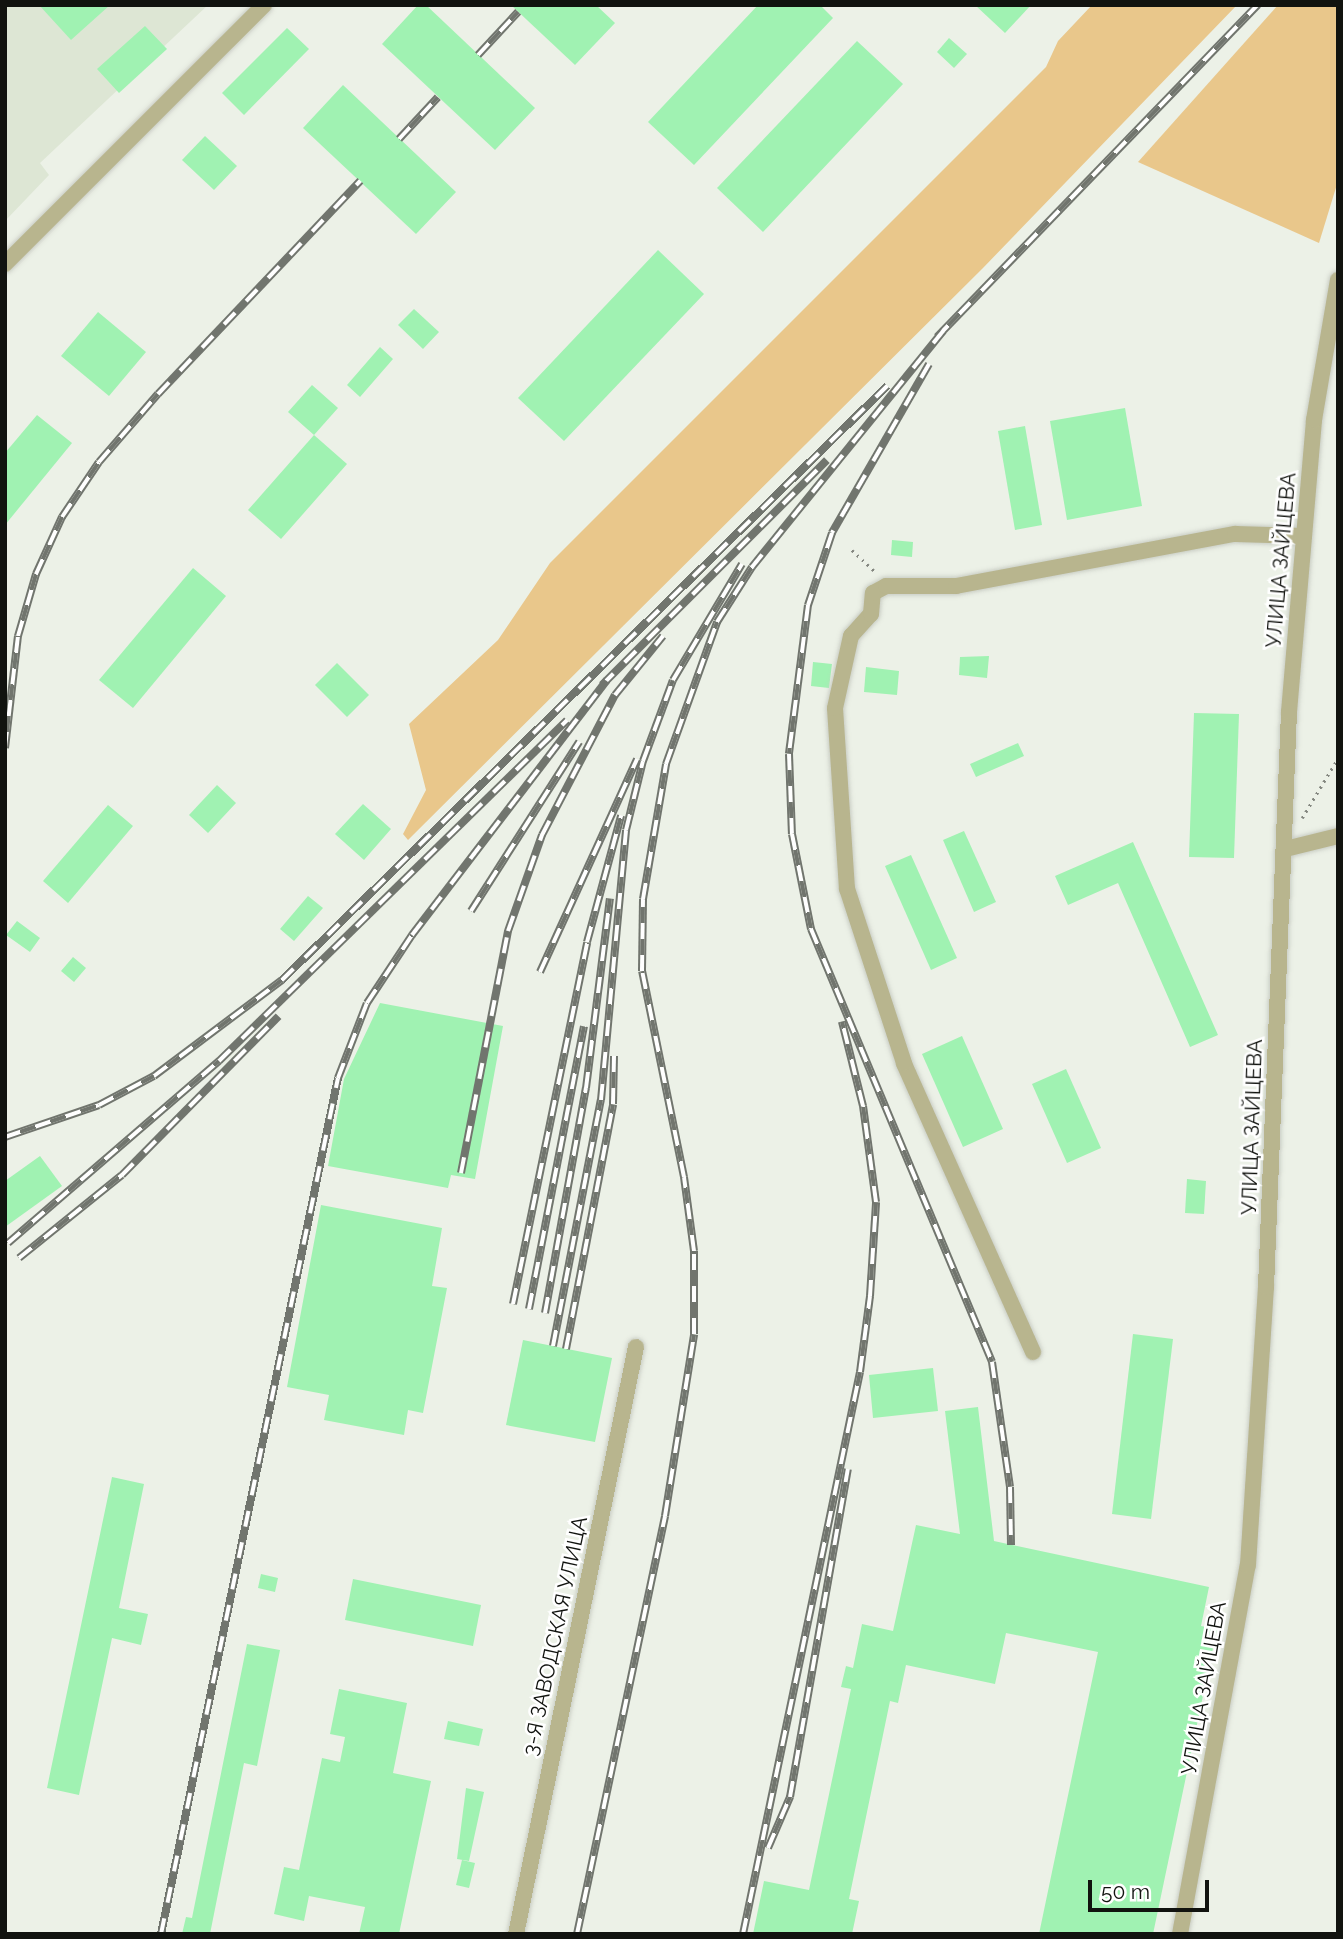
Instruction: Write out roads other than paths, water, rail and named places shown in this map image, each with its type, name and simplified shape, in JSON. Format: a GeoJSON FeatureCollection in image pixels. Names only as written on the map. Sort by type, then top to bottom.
{"type":"FeatureCollection","features":[{"type":"Feature","properties":{"kind":"street"},"geometry":{"type":"LineString","coordinates":[[5,264],[264,5]]}},
{"type":"Feature","properties":{"kind":"street","name":"УЛИЦА ЗАЙЦЕВА"},"geometry":{"type":"LineString","coordinates":[[1180,1934],[1248,1565],[1304,536],[1327,317],[1338,281]]}},
{"type":"Feature","properties":{"kind":"street"},"geometry":{"type":"LineString","coordinates":[[1033,1352],[904,1063],[847,889],[839,826],[837,694],[851,636],[871,614],[873,593],[886,586],[956,586],[1235,534],[1304,536]]}},
{"type":"Feature","properties":{"kind":"street"},"geometry":{"type":"LineString","coordinates":[[1285,849],[1338,836]]}},
{"type":"Feature","properties":{"kind":"street","name":"3-Я ЗАВОДСКАЯ УЛИЦА"},"geometry":{"type":"LineString","coordinates":[[516,1934],[636,1348]]}},
{"type":"Feature","properties":{"kind":"railway"},"geometry":{"type":"LineString","coordinates":[[937,337],[1258,5]]}},
{"type":"Feature","properties":{"kind":"railway"},"geometry":{"type":"LineString","coordinates":[[478,55],[518,12]]}},
{"type":"Feature","properties":{"kind":"railway"},"geometry":{"type":"LineString","coordinates":[[399,139],[438,97]]}},
{"type":"Feature","properties":{"kind":"railway"},"geometry":{"type":"LineString","coordinates":[[5,748],[18,636],[36,574],[62,517],[99,462],[158,394],[360,181]]}},
{"type":"Feature","properties":{"kind":"railway"},"geometry":{"type":"LineString","coordinates":[[577,1934],[665,1516],[694,1334],[694,1251],[684,1177],[642,971],[643,899],[666,764],[717,622],[752,567],[943,331]]}},
{"type":"Feature","properties":{"kind":"railway"},"geometry":{"type":"LineString","coordinates":[[929,364],[832,533],[808,605],[789,754],[792,834],[811,929],[992,1362],[1010,1487],[1011,1545]]}},
{"type":"Feature","properties":{"kind":"railway"},"geometry":{"type":"LineString","coordinates":[[5,1137],[99,1105],[154,1076],[282,980],[887,386]]}},
{"type":"Feature","properties":{"kind":"railway"},"geometry":{"type":"LineString","coordinates":[[602,685],[827,460]]}},
{"type":"Feature","properties":{"kind":"railway"},"geometry":{"type":"LineString","coordinates":[[553,1346],[601,1100],[626,830],[643,761],[673,680],[742,564]]}},
{"type":"Feature","properties":{"kind":"railway"},"geometry":{"type":"LineString","coordinates":[[461,1173],[508,931],[542,835],[615,695],[663,636]]}},
{"type":"Feature","properties":{"kind":"railway"},"geometry":{"type":"LineString","coordinates":[[161,1934],[338,1078],[367,1003],[412,935],[607,680]]}},
{"type":"Feature","properties":{"kind":"railway"},"geometry":{"type":"LineString","coordinates":[[8,1243],[219,1061],[567,720]]}},
{"type":"Feature","properties":{"kind":"railway"},"geometry":{"type":"LineString","coordinates":[[471,911],[579,742]]}},
{"type":"Feature","properties":{"kind":"railway"},"geometry":{"type":"LineString","coordinates":[[540,972],[637,759]]}},
{"type":"Feature","properties":{"kind":"railway"},"geometry":{"type":"LineString","coordinates":[[513,1304],[587,942],[621,816]]}},
{"type":"Feature","properties":{"kind":"railway"},"geometry":{"type":"LineString","coordinates":[[545,1313],[586,1088],[610,899]]}},
{"type":"Feature","properties":{"kind":"railway"},"geometry":{"type":"LineString","coordinates":[[19,1258],[122,1175],[279,1016]]}},
{"type":"Feature","properties":{"kind":"railway"},"geometry":{"type":"LineString","coordinates":[[743,1934],[860,1372],[870,1296],[876,1202],[863,1106],[842,1022]]}},
{"type":"Feature","properties":{"kind":"railway"},"geometry":{"type":"LineString","coordinates":[[529,1309],[584,1026]]}},
{"type":"Feature","properties":{"kind":"railway"},"geometry":{"type":"LineString","coordinates":[[566,1349],[613,1104],[614,1056]]}},
{"type":"Feature","properties":{"kind":"railway"},"geometry":{"type":"LineString","coordinates":[[768,1848],[790,1797],[848,1469]]}}]}
